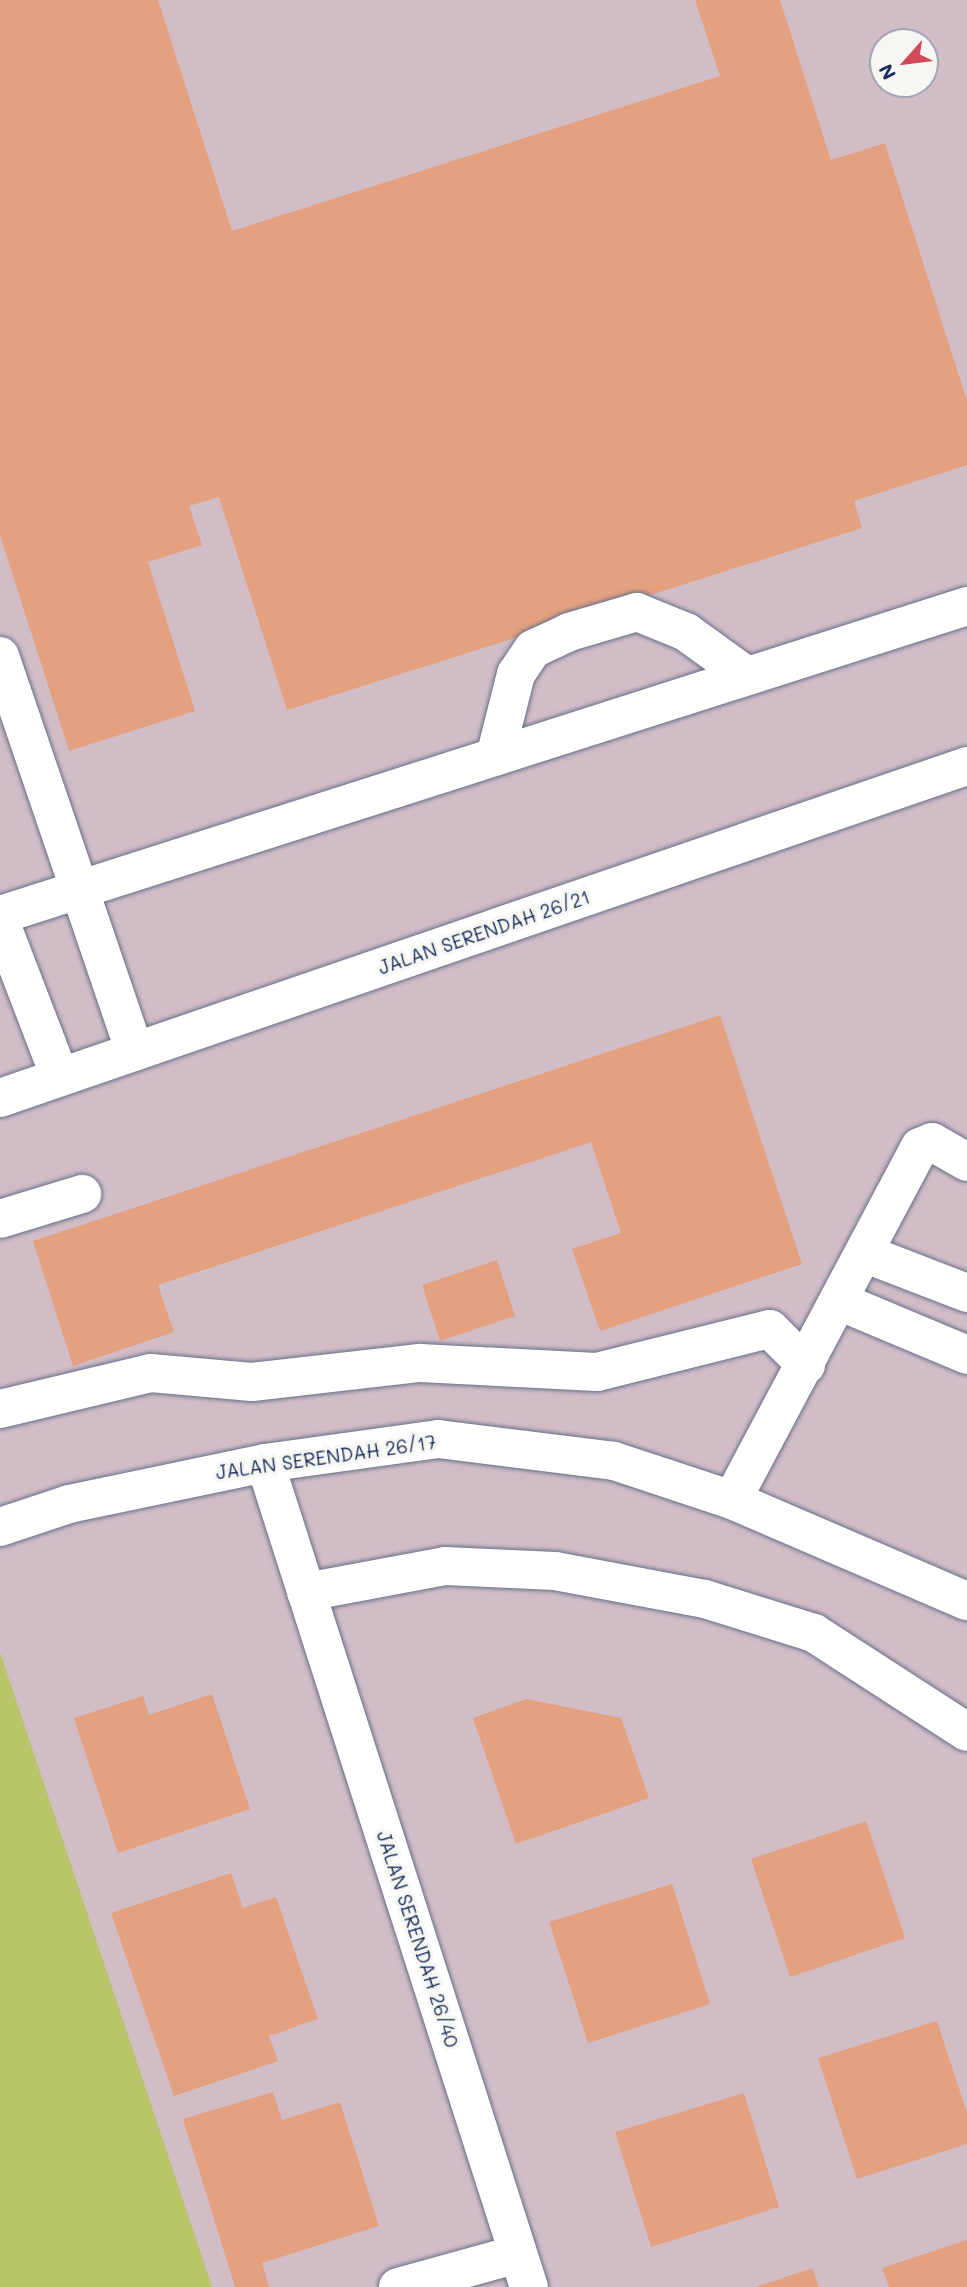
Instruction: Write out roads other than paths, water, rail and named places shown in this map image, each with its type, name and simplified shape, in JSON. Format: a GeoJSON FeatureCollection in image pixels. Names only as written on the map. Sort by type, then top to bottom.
{"type":"FeatureCollection","features":[{"type":"Feature","properties":{"kind":"street"},"geometry":{"type":"LineString","coordinates":[[0,915],[967,606]]}},
{"type":"Feature","properties":{"kind":"street"},"geometry":{"type":"LineString","coordinates":[[495,757],[516,674],[533,649],[569,632],[636,612],[686,632],[747,676]]}},
{"type":"Feature","properties":{"kind":"street"},"geometry":{"type":"LineString","coordinates":[[0,656],[135,1052]]}},
{"type":"Feature","properties":{"kind":"street","name":"JALAN SERENDAH 26/21"},"geometry":{"type":"LineString","coordinates":[[0,1098],[967,765]]}},
{"type":"Feature","properties":{"kind":"street"},"geometry":{"type":"LineString","coordinates":[[0,921],[60,1077]]}},
{"type":"Feature","properties":{"kind":"street"},"geometry":{"type":"LineString","coordinates":[[732,1500],[925,1142],[967,1162]]}},
{"type":"Feature","properties":{"kind":"street"},"geometry":{"type":"LineString","coordinates":[[0,1219],[82,1194]]}},
{"type":"Feature","properties":{"kind":"street"},"geometry":{"type":"LineString","coordinates":[[866,1254],[967,1293]]}},
{"type":"Feature","properties":{"kind":"street"},"geometry":{"type":"LineString","coordinates":[[841,1302],[967,1355]]}},
{"type":"Feature","properties":{"kind":"street"},"geometry":{"type":"LineString","coordinates":[[0,1409],[151,1373],[252,1382],[420,1363],[597,1372],[770,1329],[806,1365]]}},
{"type":"Feature","properties":{"kind":"street","name":"JALAN SERENDAH 26/17"},"geometry":{"type":"LineString","coordinates":[[0,1527],[69,1504],[265,1463],[438,1439],[614,1461],[732,1500],[967,1601]]}},
{"type":"Feature","properties":{"kind":"street","name":"JALAN SERENDAH 26/40"},"geometry":{"type":"LineString","coordinates":[[265,1463],[523,2270]]}},
{"type":"Feature","properties":{"kind":"street"},"geometry":{"type":"LineString","coordinates":[[306,1592],[445,1566],[555,1571],[705,1600],[814,1633],[967,1732]]}},
{"type":"Feature","properties":{"kind":"street"},"geometry":{"type":"LineString","coordinates":[[398,2287],[523,2270]]}}]}
